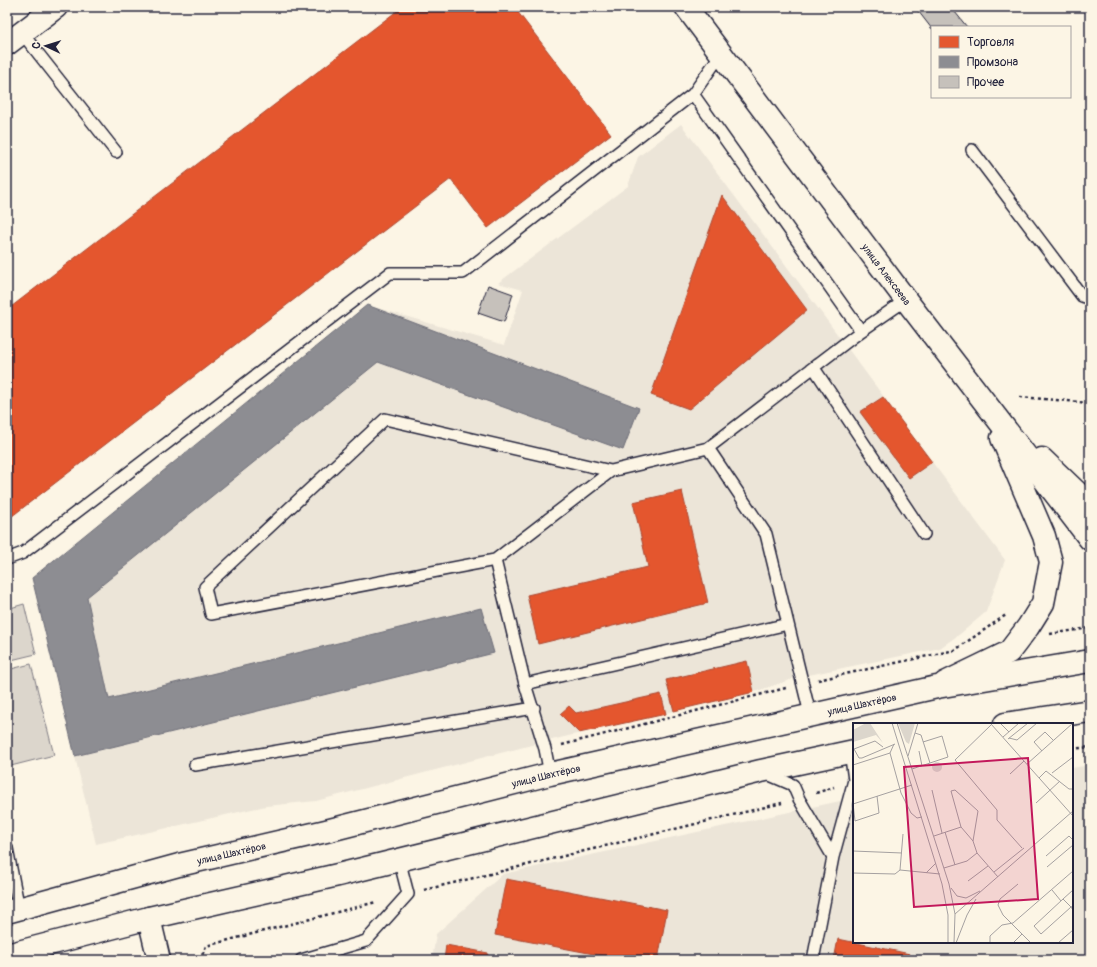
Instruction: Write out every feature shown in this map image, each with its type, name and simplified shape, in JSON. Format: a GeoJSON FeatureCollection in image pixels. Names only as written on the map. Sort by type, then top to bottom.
{"type":"FeatureCollection","features":[{"type":"Feature","properties":{"kind":"main road","name":"улица Алексеева"},"geometry":{"type":"LineString","coordinates":[[686,7],[906,300],[1090,540]]}},
{"type":"Feature","properties":{"kind":"main road"},"geometry":{"type":"LineString","coordinates":[[14,39],[46,10]]}},
{"type":"Feature","properties":{"kind":"main road"},"geometry":{"type":"LineString","coordinates":[[989,408],[1090,505]]}},
{"type":"Feature","properties":{"kind":"main road"},"geometry":{"type":"LineString","coordinates":[[937,687],[1008,652],[1028,627],[1043,603],[1051,562],[1044,536],[989,408]]}},
{"type":"Feature","properties":{"kind":"main road","name":"улица Шахтёров"},"geometry":{"type":"LineString","coordinates":[[13,911],[179,865],[326,831],[550,774],[810,714],[937,687],[1090,661]]}},
{"type":"Feature","properties":{"kind":"main road"},"geometry":{"type":"LineString","coordinates":[[1012,723],[1090,711]]}},
{"type":"Feature","properties":{"kind":"main road"},"geometry":{"type":"LineString","coordinates":[[7,955],[149,918],[761,771],[852,751]]}},
{"type":"Feature","properties":{"kind":"main road"},"geometry":{"type":"LineString","coordinates":[[149,918],[159,960]]}},
{"type":"Feature","properties":{"kind":"lane"},"geometry":{"type":"LineString","coordinates":[[14,39],[116,152]]}},
{"type":"Feature","properties":{"kind":"lane"},"geometry":{"type":"LineString","coordinates":[[7,559],[23,553],[390,273],[463,273],[693,94],[720,54]]}},
{"type":"Feature","properties":{"kind":"lane"},"geometry":{"type":"LineString","coordinates":[[693,94],[862,331]]}},
{"type":"Feature","properties":{"kind":"lane"},"geometry":{"type":"LineString","coordinates":[[972,150],[1082,296],[1090,299]]}},
{"type":"Feature","properties":{"kind":"lane"},"geometry":{"type":"LineString","coordinates":[[611,471],[385,419],[205,587],[211,614],[495,560],[611,471],[708,448],[862,331],[906,300]]}},
{"type":"Feature","properties":{"kind":"lane"},"geometry":{"type":"LineString","coordinates":[[814,368],[924,534]]}},
{"type":"Feature","properties":{"kind":"lane"},"geometry":{"type":"LineString","coordinates":[[708,448],[766,534],[810,714]]}},
{"type":"Feature","properties":{"kind":"lane"},"geometry":{"type":"LineString","coordinates":[[495,560],[525,684],[534,708],[550,774]]}},
{"type":"Feature","properties":{"kind":"lane"},"geometry":{"type":"LineString","coordinates":[[525,684],[788,624]]}},
{"type":"Feature","properties":{"kind":"lane"},"geometry":{"type":"LineString","coordinates":[[195,765],[534,708]]}},
{"type":"Feature","properties":{"kind":"lane"},"geometry":{"type":"LineString","coordinates":[[852,751],[853,766]]}},
{"type":"Feature","properties":{"kind":"lane"},"geometry":{"type":"LineString","coordinates":[[761,771],[794,785],[799,799],[833,857]]}},
{"type":"Feature","properties":{"kind":"lane"},"geometry":{"type":"LineString","coordinates":[[812,960],[833,857],[853,784]]}},
{"type":"Feature","properties":{"kind":"lane"},"geometry":{"type":"LineString","coordinates":[[7,848],[13,911]]}},
{"type":"Feature","properties":{"kind":"lane"},"geometry":{"type":"LineString","coordinates":[[301,960],[366,941],[408,894],[399,859]]}},
{"type":"Feature","properties":{"kind":"path"},"geometry":{"type":"LineString","coordinates":[[1020,397],[1090,403]]}},
{"type":"Feature","properties":{"kind":"path"},"geometry":{"type":"LineString","coordinates":[[545,749],[802,684],[955,650],[1006,615]]}},
{"type":"Feature","properties":{"kind":"path"},"geometry":{"type":"LineString","coordinates":[[1042,635],[1090,628]]}},
{"type":"Feature","properties":{"kind":"path"},"geometry":{"type":"LineString","coordinates":[[1073,749],[1090,747]]}},
{"type":"Feature","properties":{"kind":"path"},"geometry":{"type":"LineString","coordinates":[[200,960],[206,946],[408,894],[799,799],[853,780]]}},
{"type":"Feature","properties":{"kind":"shaded area"},"geometry":{"type":"Polygon","coordinates":[[[681,124],[1005,560],[986,612],[960,634],[940,648],[799,677],[754,692],[543,742],[316,801],[266,806],[96,844],[32,578],[367,305],[504,345],[523,290],[498,283],[628,186],[638,157],[681,124]]]}},
{"type":"Feature","properties":{"kind":"shaded area"},"geometry":{"type":"Polygon","coordinates":[[[24,604],[36,654],[7,661],[7,609],[24,604]]]}},
{"type":"Feature","properties":{"kind":"shaded area"},"geometry":{"type":"Polygon","coordinates":[[[31,664],[54,755],[7,767],[7,670],[31,664]]]}},
{"type":"Feature","properties":{"kind":"shaded area"},"geometry":{"type":"Polygon","coordinates":[[[1090,765],[1090,960],[432,960],[436,934],[503,874],[853,798],[853,943],[1073,943],[1073,768],[1090,765]]]}},
{"type":"Feature","properties":{"kind":"building: Торговля"},"geometry":{"type":"Polygon","coordinates":[[[402,7],[514,7],[611,134],[488,228],[451,179],[7,520],[7,310],[402,7]]]}},
{"type":"Feature","properties":{"kind":"building: Торговля"},"geometry":{"type":"Polygon","coordinates":[[[722,195],[807,310],[689,409],[651,395],[722,195]]]}},
{"type":"Feature","properties":{"kind":"building: Торговля"},"geometry":{"type":"Polygon","coordinates":[[[883,397],[932,462],[909,478],[860,412],[883,397]]]}},
{"type":"Feature","properties":{"kind":"building: Торговля"},"geometry":{"type":"Polygon","coordinates":[[[682,491],[708,603],[538,644],[527,595],[648,567],[633,502],[682,491]]]}},
{"type":"Feature","properties":{"kind":"building: Торговля"},"geometry":{"type":"Polygon","coordinates":[[[747,661],[754,692],[674,711],[666,680],[747,661]]]}},
{"type":"Feature","properties":{"kind":"building: Торговля"},"geometry":{"type":"Polygon","coordinates":[[[661,694],[666,714],[579,733],[560,714],[569,706],[576,713],[661,694]]]}},
{"type":"Feature","properties":{"kind":"building: Торговля"},"geometry":{"type":"Polygon","coordinates":[[[506,879],[667,910],[658,960],[625,960],[495,935],[506,879]]]}},
{"type":"Feature","properties":{"kind":"building: Торговля"},"geometry":{"type":"Polygon","coordinates":[[[838,939],[910,954],[909,960],[834,960],[838,939]]]}},
{"type":"Feature","properties":{"kind":"building: Торговля"},"geometry":{"type":"Polygon","coordinates":[[[446,945],[488,953],[487,960],[444,960],[446,945]]]}},
{"type":"Feature","properties":{"kind":"building: Промзона"},"geometry":{"type":"Polygon","coordinates":[[[367,305],[639,408],[623,450],[378,362],[87,597],[109,699],[481,608],[494,653],[75,756],[32,578],[367,305]]]}},
{"type":"Feature","properties":{"kind":"building: Прочее"},"geometry":{"type":"Polygon","coordinates":[[[915,7],[951,7],[966,26],[931,26],[931,28],[915,7]]]}},
{"type":"Feature","properties":{"kind":"building: Прочее"},"geometry":{"type":"Polygon","coordinates":[[[488,285],[513,294],[504,322],[478,313],[488,285]]]}}]}
